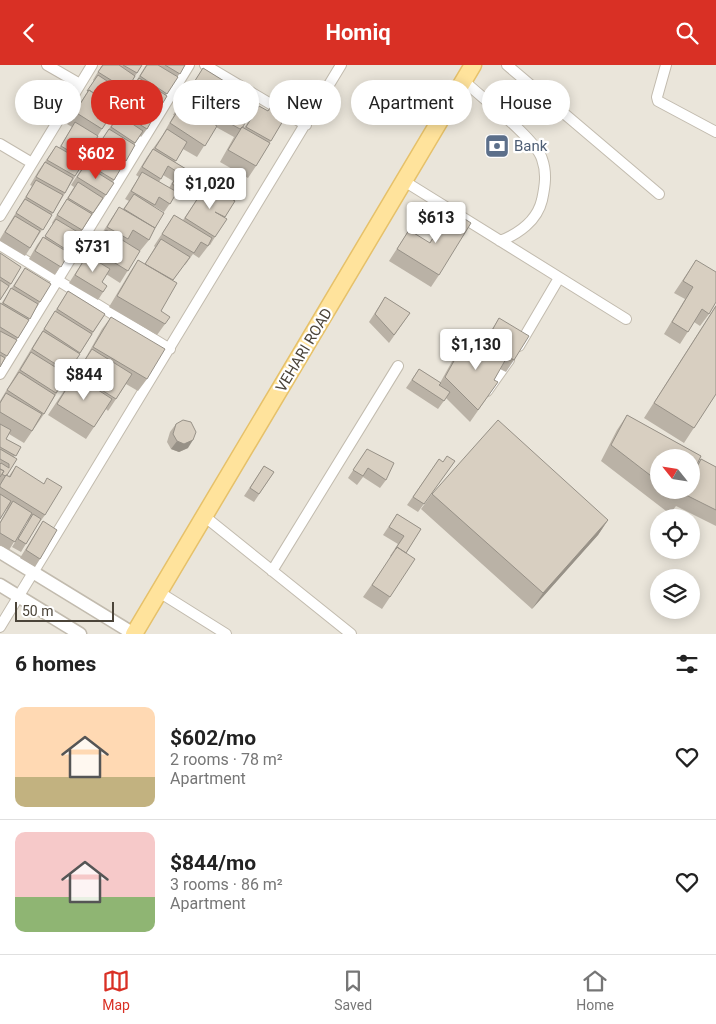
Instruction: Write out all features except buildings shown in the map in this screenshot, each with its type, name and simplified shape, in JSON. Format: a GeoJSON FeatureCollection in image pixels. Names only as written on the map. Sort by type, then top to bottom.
{"type":"FeatureCollection","features":[{"type":"Feature","properties":{"kind":"main road","name":"VEHARI ROAD"},"geometry":{"type":"LineString","coordinates":[[465,80],[473,65]]}},
{"type":"Feature","properties":{"kind":"main road","name":"VEHARI ROAD"},"geometry":{"type":"LineString","coordinates":[[135,633],[438,125]]}},
{"type":"Feature","properties":{"kind":"street"},"geometry":{"type":"LineString","coordinates":[[47,65],[73,80]]}},
{"type":"Feature","properties":{"kind":"street"},"geometry":{"type":"LineString","coordinates":[[81,82],[92,65]]}},
{"type":"Feature","properties":{"kind":"street"},"geometry":{"type":"LineString","coordinates":[[0,374],[189,65]]}},
{"type":"Feature","properties":{"kind":"street"},"geometry":{"type":"LineString","coordinates":[[205,65],[269,103]]}},
{"type":"Feature","properties":{"kind":"street"},"geometry":{"type":"LineString","coordinates":[[332,80],[341,65]]}},
{"type":"Feature","properties":{"kind":"street"},"geometry":{"type":"LineString","coordinates":[[507,65],[658,194]]}},
{"type":"Feature","properties":{"kind":"street"},"geometry":{"type":"LineString","coordinates":[[666,65],[657,97],[658,101],[716,131]]}},
{"type":"Feature","properties":{"kind":"street"},"geometry":{"type":"LineString","coordinates":[[472,88],[534,144],[542,158],[546,182],[540,206],[527,225],[500,241]]}},
{"type":"Feature","properties":{"kind":"street"},"geometry":{"type":"LineString","coordinates":[[0,215],[55,125]]}},
{"type":"Feature","properties":{"kind":"street"},"geometry":{"type":"LineString","coordinates":[[0,627],[306,125]]}},
{"type":"Feature","properties":{"kind":"street"},"geometry":{"type":"LineString","coordinates":[[0,144],[32,163]]}},
{"type":"Feature","properties":{"kind":"street"},"geometry":{"type":"LineString","coordinates":[[404,181],[626,319]]}},
{"type":"Feature","properties":{"kind":"street"},"geometry":{"type":"LineString","coordinates":[[0,245],[170,349]]}},
{"type":"Feature","properties":{"kind":"street"},"geometry":{"type":"LineString","coordinates":[[483,397],[514,353],[559,278]]}},
{"type":"Feature","properties":{"kind":"street"},"geometry":{"type":"LineString","coordinates":[[272,571],[398,366]]}},
{"type":"Feature","properties":{"kind":"street"},"geometry":{"type":"LineString","coordinates":[[204,516],[351,634]]}},
{"type":"Feature","properties":{"kind":"street"},"geometry":{"type":"LineString","coordinates":[[0,552],[135,633]]}},
{"type":"Feature","properties":{"kind":"street"},"geometry":{"type":"LineString","coordinates":[[0,585],[80,634]]}},
{"type":"Feature","properties":{"kind":"street"},"geometry":{"type":"LineString","coordinates":[[159,592],[223,633]]}},
{"type":"Feature","properties":{"kind":"shaded area"},"geometry":{"type":"Polygon","coordinates":[[[0,65],[716,65],[716,634],[0,634],[0,65]]]}},
{"type":"Feature","properties":{"kind":"place","name":"Bank"},"geometry":{"type":"Point","coordinates":[497,146]}}]}
